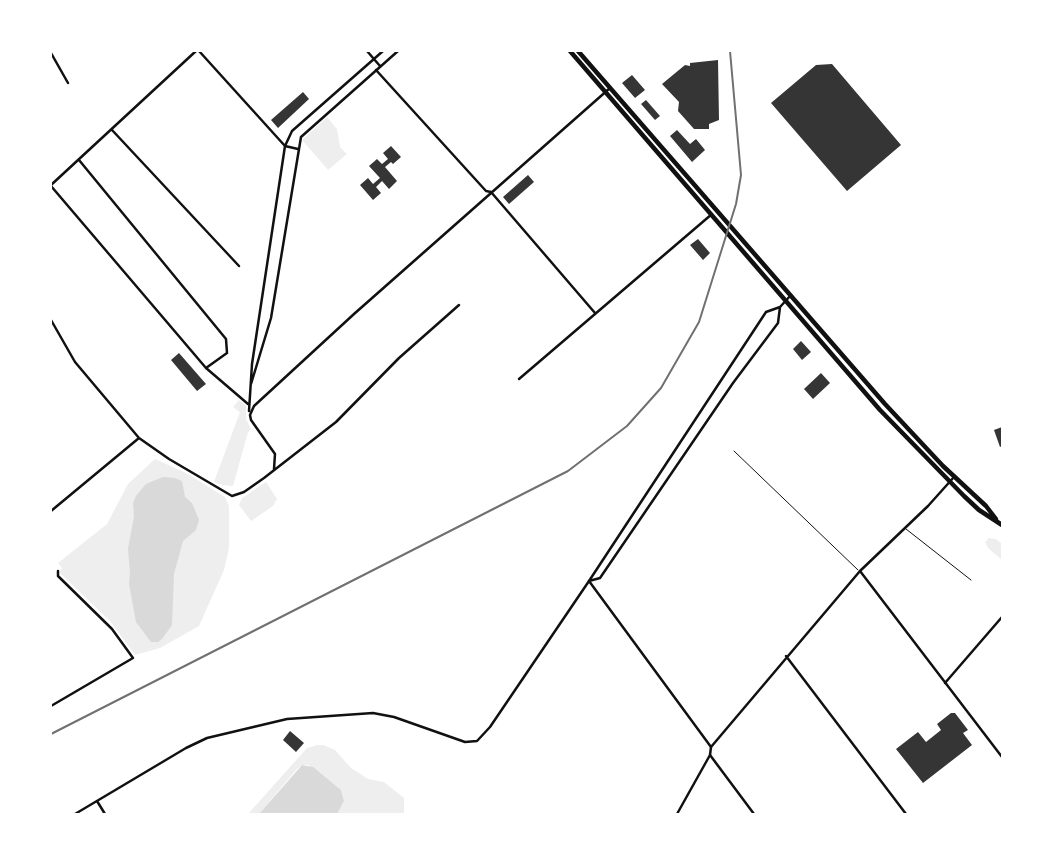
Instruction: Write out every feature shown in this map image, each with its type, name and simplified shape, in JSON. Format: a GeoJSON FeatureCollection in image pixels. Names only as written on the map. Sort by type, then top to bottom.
{"type":"FeatureCollection","features":[{"type":"Feature","properties":{"kind":"highway"},"geometry":{"type":"LineString","coordinates":[[570,51],[792,295],[885,404],[954,477],[986,506],[1000,524]]}},
{"type":"Feature","properties":{"kind":"highway"},"geometry":{"type":"LineString","coordinates":[[578,51],[712,214],[880,410],[949,482],[979,510],[1000,524]]}},
{"type":"Feature","properties":{"kind":"street"},"geometry":{"type":"LineString","coordinates":[[249,405],[206,368],[51,185],[196,51],[285,146],[298,149]]}},
{"type":"Feature","properties":{"kind":"street"},"geometry":{"type":"LineString","coordinates":[[367,51],[380,66]]}},
{"type":"Feature","properties":{"kind":"street"},"geometry":{"type":"LineString","coordinates":[[274,469],[275,454],[253,425],[249,390],[267,253],[285,146],[292,131],[383,51]]}},
{"type":"Feature","properties":{"kind":"street"},"geometry":{"type":"LineString","coordinates":[[249,390],[271,318],[300,137],[398,51]]}},
{"type":"Feature","properties":{"kind":"street"},"geometry":{"type":"LineString","coordinates":[[51,53],[68,83]]}},
{"type":"Feature","properties":{"kind":"street"},"geometry":{"type":"LineString","coordinates":[[376,70],[486,191],[491,192],[595,313]]}},
{"type":"Feature","properties":{"kind":"street"},"geometry":{"type":"LineString","coordinates":[[250,415],[251,410],[264,396],[354,313],[608,90]]}},
{"type":"Feature","properties":{"kind":"street"},"geometry":{"type":"LineString","coordinates":[[112,130],[239,266]]}},
{"type":"Feature","properties":{"kind":"street"},"geometry":{"type":"LineString","coordinates":[[79,160],[226,339],[227,353],[206,368]]}},
{"type":"Feature","properties":{"kind":"street"},"geometry":{"type":"LineString","coordinates":[[519,379],[712,214]]}},
{"type":"Feature","properties":{"kind":"street"},"geometry":{"type":"LineString","coordinates":[[75,814],[207,738],[287,719],[373,713],[394,717],[465,742],[477,741],[490,727],[589,581],[766,312],[780,307],[792,295]]}},
{"type":"Feature","properties":{"kind":"street"},"geometry":{"type":"LineString","coordinates":[[51,320],[75,362],[139,438],[229,495],[244,492],[294,457],[336,422],[399,358],[459,305]]}},
{"type":"Feature","properties":{"kind":"street"},"geometry":{"type":"LineString","coordinates":[[589,581],[600,578],[733,383],[778,323],[780,307]]}},
{"type":"Feature","properties":{"kind":"street"},"geometry":{"type":"LineString","coordinates":[[51,511],[139,438]]}},
{"type":"Feature","properties":{"kind":"street"},"geometry":{"type":"LineString","coordinates":[[677,814],[710,755],[711,747],[860,571],[954,477]]}},
{"type":"Feature","properties":{"kind":"street"},"geometry":{"type":"LineString","coordinates":[[51,706],[133,658],[105,622],[58,576],[58,571]]}},
{"type":"Feature","properties":{"kind":"street"},"geometry":{"type":"LineString","coordinates":[[860,571],[1002,757]]}},
{"type":"Feature","properties":{"kind":"street"},"geometry":{"type":"LineString","coordinates":[[589,581],[711,747]]}},
{"type":"Feature","properties":{"kind":"street"},"geometry":{"type":"LineString","coordinates":[[945,683],[1002,617]]}},
{"type":"Feature","properties":{"kind":"street"},"geometry":{"type":"LineString","coordinates":[[786,656],[906,814]]}},
{"type":"Feature","properties":{"kind":"street"},"geometry":{"type":"LineString","coordinates":[[710,755],[754,814]]}},
{"type":"Feature","properties":{"kind":"street"},"geometry":{"type":"LineString","coordinates":[[97,801],[106,814]]}},
{"type":"Feature","properties":{"kind":"lane"},"geometry":{"type":"LineString","coordinates":[[734,451],[860,571]]}},
{"type":"Feature","properties":{"kind":"lane"},"geometry":{"type":"LineString","coordinates":[[905,528],[971,580]]}},
{"type":"Feature","properties":{"kind":"shaded area"},"geometry":{"type":"Polygon","coordinates":[[[327,117],[337,129],[340,147],[347,154],[328,170],[302,140],[327,117]]]}},
{"type":"Feature","properties":{"kind":"shaded area"},"geometry":{"type":"Polygon","coordinates":[[[239,400],[246,406],[246,419],[251,429],[233,486],[223,485],[214,482],[240,412],[233,407],[239,400]]]}},
{"type":"Feature","properties":{"kind":"shaded area"},"geometry":{"type":"Polygon","coordinates":[[[155,459],[186,473],[225,497],[229,506],[229,548],[224,570],[199,626],[160,648],[135,655],[110,621],[60,573],[62,568],[58,563],[107,524],[128,484],[155,459]]]}},
{"type":"Feature","properties":{"kind":"shaded area"},"geometry":{"type":"Polygon","coordinates":[[[163,477],[182,481],[185,497],[192,503],[199,520],[196,530],[183,541],[174,574],[172,625],[162,639],[151,642],[136,622],[129,584],[128,549],[136,496],[146,484],[163,477]]]}},
{"type":"Feature","properties":{"kind":"shaded area"},"geometry":{"type":"Polygon","coordinates":[[[266,482],[277,499],[273,506],[251,521],[239,505],[242,498],[266,482]]]}},
{"type":"Feature","properties":{"kind":"shaded area"},"geometry":{"type":"Polygon","coordinates":[[[989,538],[1002,544],[1002,560],[988,548],[985,542],[989,538]]]}},
{"type":"Feature","properties":{"kind":"shaded area"},"geometry":{"type":"Polygon","coordinates":[[[317,745],[335,750],[351,768],[368,779],[384,782],[404,798],[404,814],[337,814],[344,801],[341,790],[308,765],[302,765],[259,814],[248,814],[307,748],[317,745]]]}},
{"type":"Feature","properties":{"kind":"shaded area"},"geometry":{"type":"Polygon","coordinates":[[[302,765],[313,767],[341,790],[344,801],[337,814],[259,814],[302,765]]]}},
{"type":"Feature","properties":{"kind":"building"},"geometry":{"type":"Polygon","coordinates":[[[718,60],[719,120],[709,124],[709,129],[694,129],[678,111],[679,102],[662,84],[685,65],[718,60]]]}},
{"type":"Feature","properties":{"kind":"building"},"geometry":{"type":"Polygon","coordinates":[[[832,64],[901,145],[847,191],[771,103],[816,65],[832,64]]]}},
{"type":"Feature","properties":{"kind":"building"},"geometry":{"type":"Polygon","coordinates":[[[632,75],[645,90],[635,98],[622,83],[632,75]]]}},
{"type":"Feature","properties":{"kind":"building"},"geometry":{"type":"Polygon","coordinates":[[[303,92],[309,99],[278,128],[271,120],[303,92]]]}},
{"type":"Feature","properties":{"kind":"building"},"geometry":{"type":"Polygon","coordinates":[[[646,100],[660,116],[655,120],[641,104],[646,100]]]}},
{"type":"Feature","properties":{"kind":"building"},"geometry":{"type":"Polygon","coordinates":[[[677,130],[690,144],[696,139],[705,150],[692,162],[670,136],[677,130]]]}},
{"type":"Feature","properties":{"kind":"building"},"geometry":{"type":"Polygon","coordinates":[[[391,146],[401,157],[385,167],[397,181],[389,189],[382,181],[376,187],[381,193],[373,200],[360,185],[368,178],[373,184],[380,178],[369,166],[377,159],[382,164],[388,159],[383,153],[391,146]]]}},
{"type":"Feature","properties":{"kind":"building"},"geometry":{"type":"Polygon","coordinates":[[[528,175],[534,182],[509,204],[503,197],[528,175]]]}},
{"type":"Feature","properties":{"kind":"building"},"geometry":{"type":"Polygon","coordinates":[[[698,239],[710,253],[703,260],[690,245],[698,239]]]}},
{"type":"Feature","properties":{"kind":"building"},"geometry":{"type":"Polygon","coordinates":[[[801,341],[811,352],[802,360],[793,349],[801,341]]]}},
{"type":"Feature","properties":{"kind":"building"},"geometry":{"type":"Polygon","coordinates":[[[179,353],[206,384],[197,391],[171,360],[179,353]]]}},
{"type":"Feature","properties":{"kind":"building"},"geometry":{"type":"Polygon","coordinates":[[[821,373],[830,383],[813,399],[804,389],[821,373]]]}},
{"type":"Feature","properties":{"kind":"building"},"geometry":{"type":"Polygon","coordinates":[[[1002,427],[1002,446],[1000,447],[994,430],[1002,427]]]}},
{"type":"Feature","properties":{"kind":"building"},"geometry":{"type":"Polygon","coordinates":[[[955,713],[968,730],[963,733],[972,745],[923,783],[896,749],[918,732],[926,742],[941,730],[937,724],[955,713]]]}},
{"type":"Feature","properties":{"kind":"building"},"geometry":{"type":"Polygon","coordinates":[[[290,731],[304,743],[296,752],[283,740],[290,731]]]}},
{"type":"Feature","properties":{"kind":"railway"},"geometry":{"type":"LineString","coordinates":[[51,734],[568,471],[627,426],[661,388],[699,322],[736,204],[741,175],[730,51]]}}]}
